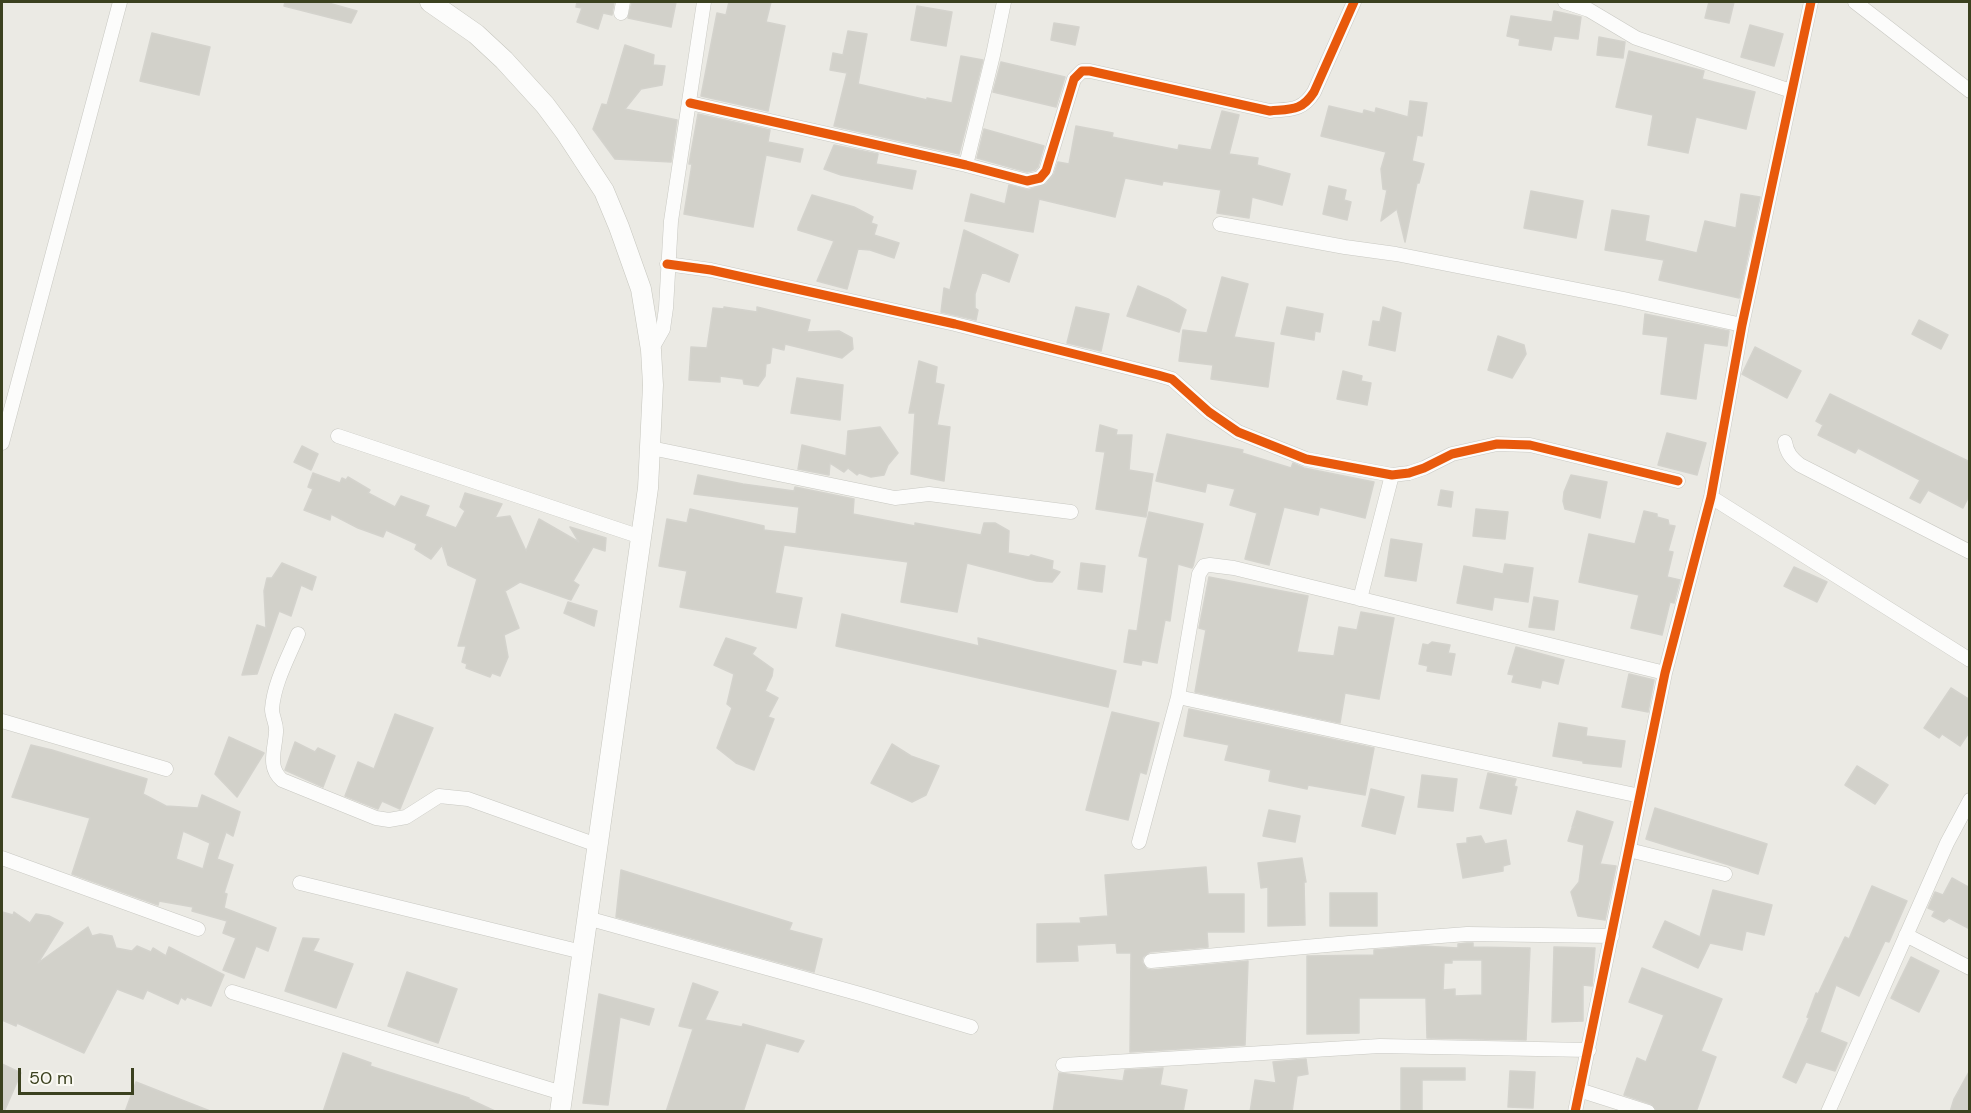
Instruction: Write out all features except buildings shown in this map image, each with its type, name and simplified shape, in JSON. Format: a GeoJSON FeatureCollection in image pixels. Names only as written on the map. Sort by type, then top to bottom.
{"type":"FeatureCollection","features":[{"type":"Feature","properties":{"kind":"main road"},"geometry":{"type":"LineString","coordinates":[[430,2],[476,34],[504,60],[566,133],[604,191],[620,226],[641,289],[651,350],[653,385],[648,488],[561,1102]]}},
{"type":"Feature","properties":{"kind":"street"},"geometry":{"type":"LineString","coordinates":[[2,443],[120,2]]}},
{"type":"Feature","properties":{"kind":"street"},"geometry":{"type":"LineString","coordinates":[[651,350],[663,329],[673,209],[704,2]]}},
{"type":"Feature","properties":{"kind":"street"},"geometry":{"type":"LineString","coordinates":[[966,165],[1004,2]]}},
{"type":"Feature","properties":{"kind":"street"},"geometry":{"type":"LineString","coordinates":[[690,104],[966,165],[1027,181],[1040,178],[1046,171],[1074,79],[1082,71],[1270,111],[1298,109],[1309,101],[1314,92],[1354,2]]}},
{"type":"Feature","properties":{"kind":"street"},"geometry":{"type":"LineString","coordinates":[[1565,2],[1589,10],[1636,38],[1791,91]]}},
{"type":"Feature","properties":{"kind":"street"},"geometry":{"type":"LineString","coordinates":[[1575,1112],[1665,673],[1711,497],[1742,325],[1811,2]]}},
{"type":"Feature","properties":{"kind":"street"},"geometry":{"type":"LineString","coordinates":[[1855,2],[1970,91]]}},
{"type":"Feature","properties":{"kind":"street"},"geometry":{"type":"LineString","coordinates":[[1220,224],[1396,254],[1742,325]]}},
{"type":"Feature","properties":{"kind":"street"},"geometry":{"type":"LineString","coordinates":[[667,264],[711,270],[955,324],[1172,379],[1209,412],[1238,432],[1306,459],[1392,475],[1424,468],[1452,454],[1497,444],[1530,445],[1678,481]]}},
{"type":"Feature","properties":{"kind":"street"},"geometry":{"type":"LineString","coordinates":[[338,436],[641,537]]}},
{"type":"Feature","properties":{"kind":"street"},"geometry":{"type":"LineString","coordinates":[[1785,441],[1786,450],[1791,458],[1800,465],[1970,552]]}},
{"type":"Feature","properties":{"kind":"street"},"geometry":{"type":"LineString","coordinates":[[651,448],[895,498],[928,494],[1071,512]]}},
{"type":"Feature","properties":{"kind":"street"},"geometry":{"type":"LineString","coordinates":[[1360,599],[1392,475]]}},
{"type":"Feature","properties":{"kind":"street"},"geometry":{"type":"LineString","coordinates":[[1711,497],[1970,660]]}},
{"type":"Feature","properties":{"kind":"street"},"geometry":{"type":"LineString","coordinates":[[1138,842],[1178,697],[1195,591],[1199,574],[1204,566],[1234,568],[1665,673]]}},
{"type":"Feature","properties":{"kind":"street"},"geometry":{"type":"LineString","coordinates":[[298,634],[279,680],[272,713],[277,730],[272,763],[276,775],[282,780],[376,818],[389,820],[406,817],[439,796],[468,799],[597,845]]}},
{"type":"Feature","properties":{"kind":"street"},"geometry":{"type":"LineString","coordinates":[[1178,697],[1640,796]]}},
{"type":"Feature","properties":{"kind":"street"},"geometry":{"type":"LineString","coordinates":[[2,721],[166,769]]}},
{"type":"Feature","properties":{"kind":"street"},"geometry":{"type":"LineString","coordinates":[[1828,1112],[1947,843],[1970,800]]}},
{"type":"Feature","properties":{"kind":"street"},"geometry":{"type":"LineString","coordinates":[[1629,850],[1725,874]]}},
{"type":"Feature","properties":{"kind":"street"},"geometry":{"type":"LineString","coordinates":[[2,858],[198,928]]}},
{"type":"Feature","properties":{"kind":"street"},"geometry":{"type":"LineString","coordinates":[[300,883],[582,952]]}},
{"type":"Feature","properties":{"kind":"street"},"geometry":{"type":"LineString","coordinates":[[587,918],[860,994],[970,1028]]}},
{"type":"Feature","properties":{"kind":"street"},"geometry":{"type":"LineString","coordinates":[[1151,962],[1467,934],[1612,936]]}},
{"type":"Feature","properties":{"kind":"street"},"geometry":{"type":"LineString","coordinates":[[1906,935],[1970,968]]}},
{"type":"Feature","properties":{"kind":"street"},"geometry":{"type":"LineString","coordinates":[[232,992],[561,1102]]}},
{"type":"Feature","properties":{"kind":"street"},"geometry":{"type":"LineString","coordinates":[[1063,1065],[1380,1046],[1589,1050]]}},
{"type":"Feature","properties":{"kind":"street"},"geometry":{"type":"LineString","coordinates":[[1579,1090],[1648,1112]]}},
{"type":"Feature","properties":{"kind":"cycle path"},"geometry":{"type":"LineString","coordinates":[[690,103],[966,165],[1027,181],[1040,178],[1046,171],[1074,79],[1082,71],[1270,111],[1295,108],[1305,103],[1314,92],[1354,2]]}},
{"type":"Feature","properties":{"kind":"cycle path"},"geometry":{"type":"LineString","coordinates":[[1575,1112],[1665,673],[1711,497],[1742,325],[1811,2]]}},
{"type":"Feature","properties":{"kind":"cycle path"},"geometry":{"type":"LineString","coordinates":[[667,264],[711,270],[955,324],[1172,379],[1209,412],[1238,432],[1306,459],[1392,475],[1424,468],[1452,454],[1497,444],[1530,445],[1678,481]]}}]}
